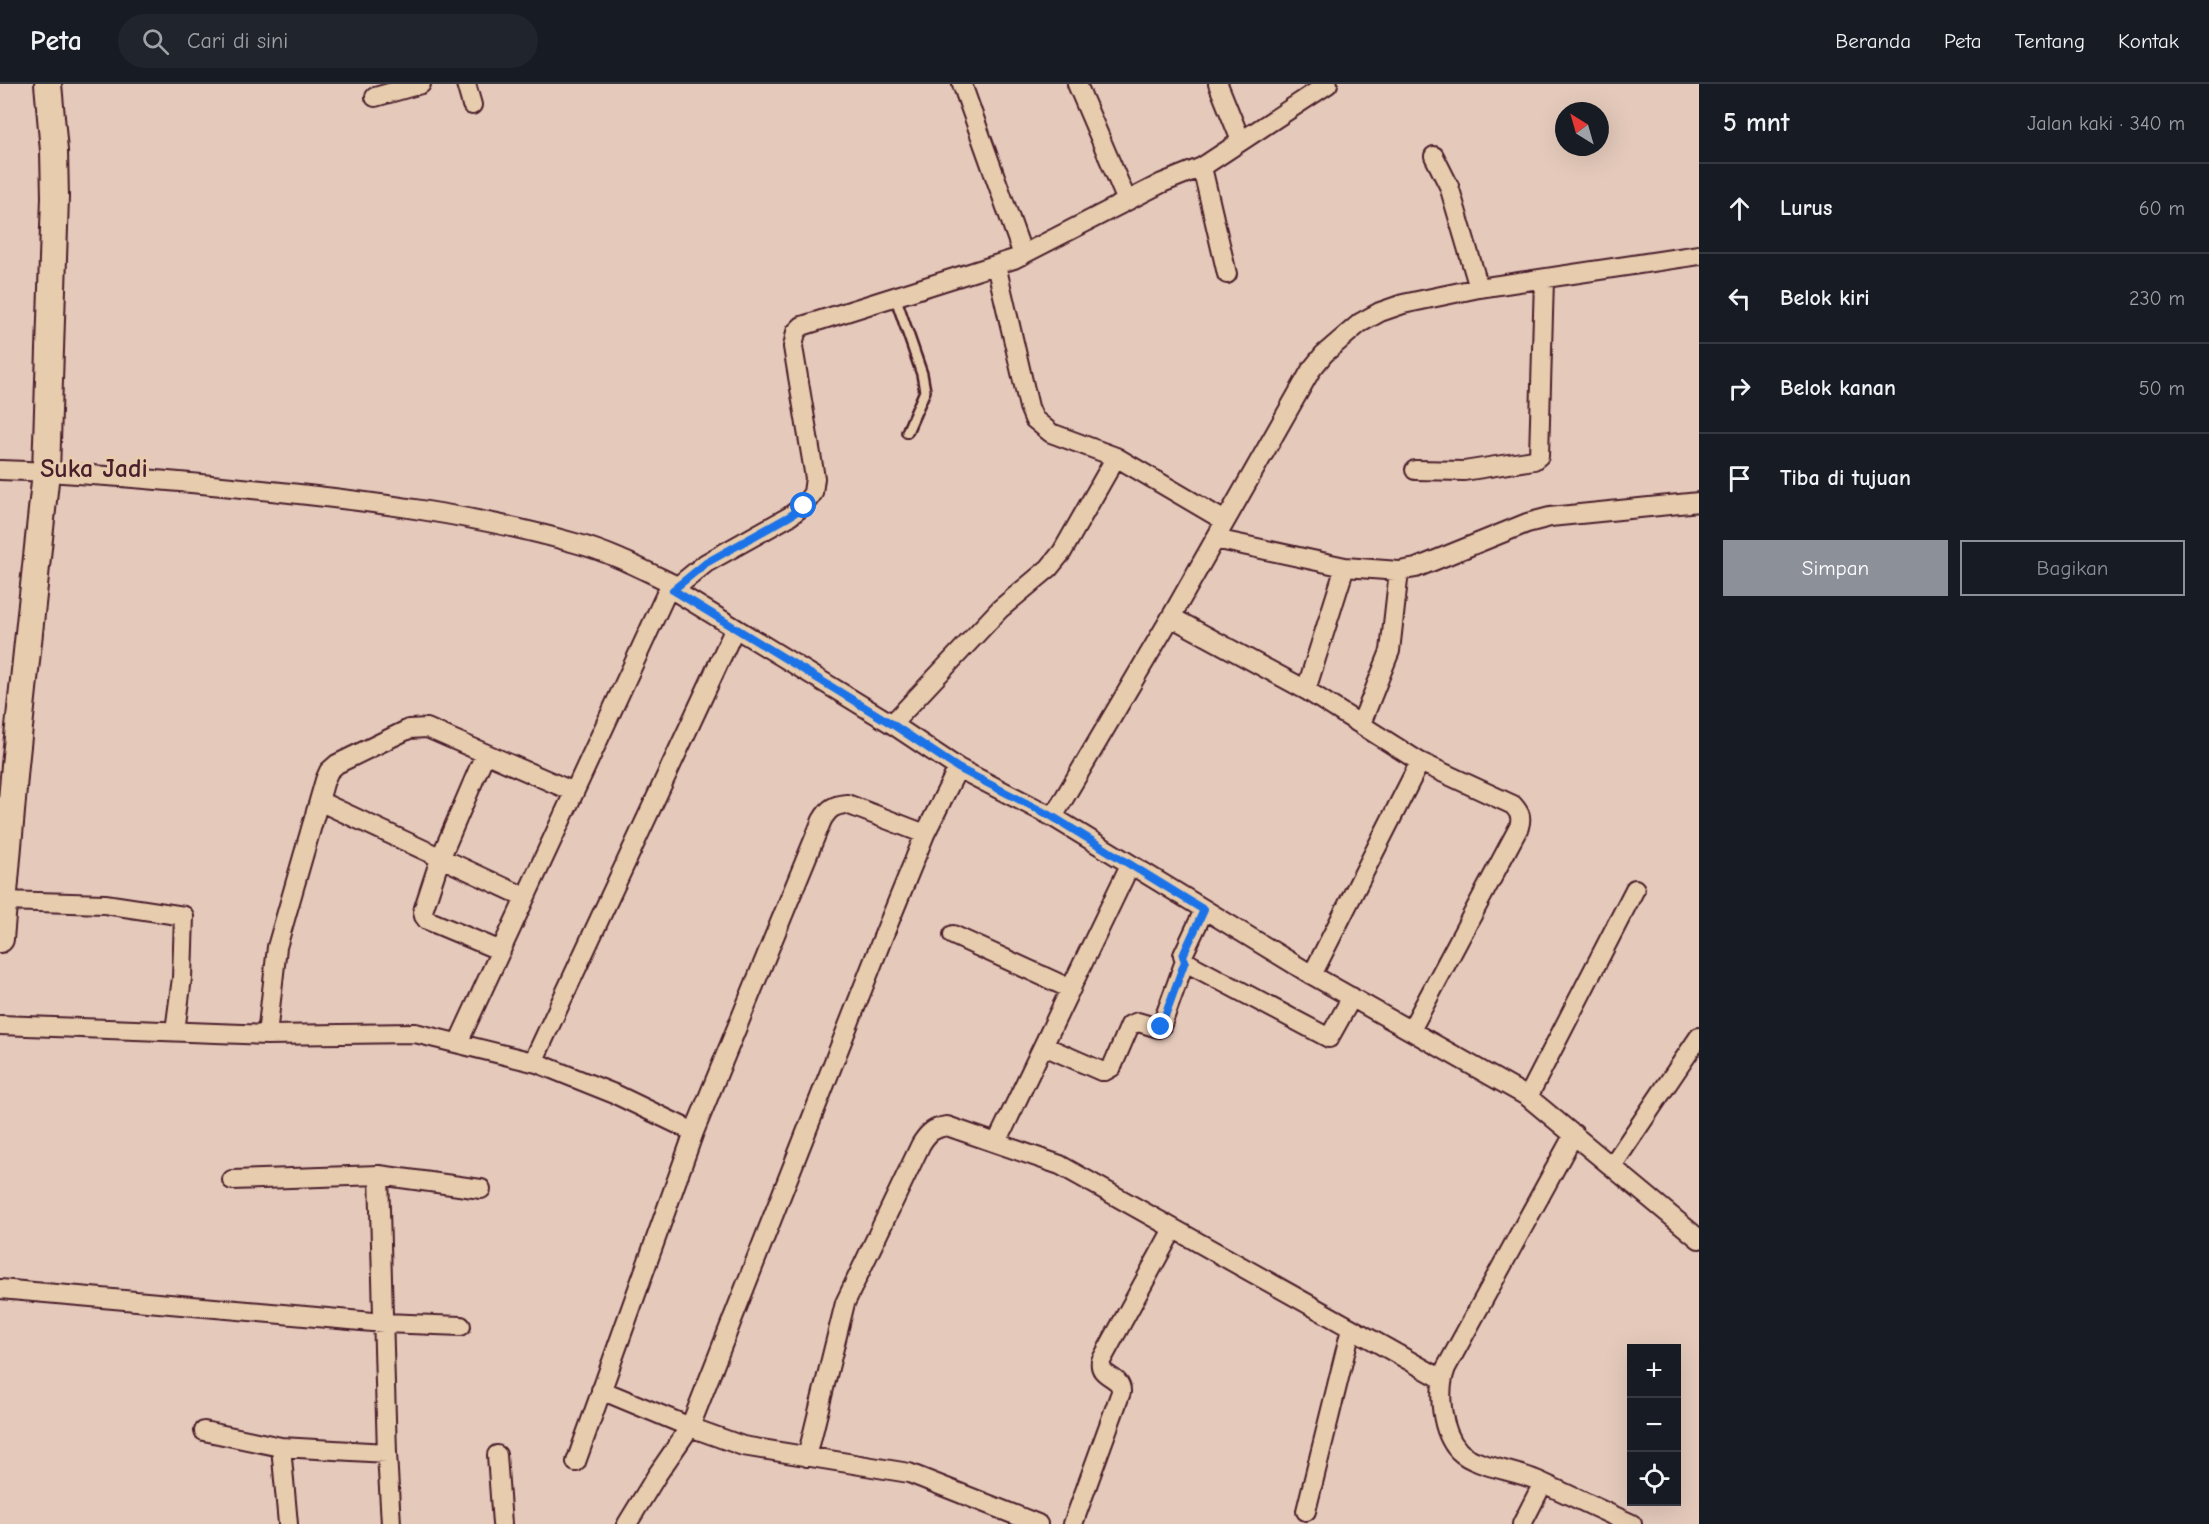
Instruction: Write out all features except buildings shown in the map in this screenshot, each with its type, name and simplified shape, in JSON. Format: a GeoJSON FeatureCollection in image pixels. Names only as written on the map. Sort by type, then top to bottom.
{"type":"FeatureCollection","features":[{"type":"Feature","properties":{"kind":"street"},"geometry":{"type":"LineString","coordinates":[[0,939],[8,765],[46,471],[55,197],[54,151],[48,84]]}},
{"type":"Feature","properties":{"kind":"street"},"geometry":{"type":"LineString","coordinates":[[375,97],[421,84]]}},
{"type":"Feature","properties":{"kind":"street"},"geometry":{"type":"LineString","coordinates":[[466,84],[472,105]]}},
{"type":"Feature","properties":{"kind":"street"},"geometry":{"type":"LineString","coordinates":[[962,84],[1023,255]]}},
{"type":"Feature","properties":{"kind":"street"},"geometry":{"type":"LineString","coordinates":[[1077,84],[1127,201]]}},
{"type":"Feature","properties":{"kind":"street"},"geometry":{"type":"LineString","coordinates":[[1218,84],[1241,141]]}},
{"type":"Feature","properties":{"kind":"street"},"geometry":{"type":"LineString","coordinates":[[458,1043],[672,587],[706,563],[790,516],[804,506],[813,493],[815,478],[793,347],[796,332],[807,323],[1023,255],[1127,201],[1202,167],[1328,84]]}},
{"type":"Feature","properties":{"kind":"street"},"geometry":{"type":"LineString","coordinates":[[1434,156],[1449,186],[1479,288]]}},
{"type":"Feature","properties":{"kind":"street"},"geometry":{"type":"LineString","coordinates":[[1202,167],[1227,274]]}},
{"type":"Feature","properties":{"kind":"street"},"geometry":{"type":"LineString","coordinates":[[1053,817],[1171,617],[1311,370],[1324,354],[1360,323],[1380,312],[1403,304],[1479,288],[1699,255]]}},
{"type":"Feature","properties":{"kind":"street"},"geometry":{"type":"LineString","coordinates":[[996,265],[1029,407],[1034,419],[1051,434],[1116,457],[1225,520]]}},
{"type":"Feature","properties":{"kind":"street"},"geometry":{"type":"LineString","coordinates":[[1415,470],[1464,471],[1534,460],[1539,456],[1544,279]]}},
{"type":"Feature","properties":{"kind":"street"},"geometry":{"type":"LineString","coordinates":[[892,724],[1000,609],[1048,568],[1062,552],[1116,457]]}},
{"type":"Feature","properties":{"kind":"street"},"geometry":{"type":"LineString","coordinates":[[0,470],[46,471],[272,491],[428,511],[576,543],[621,559],[672,587],[892,724],[958,768],[1053,817],[1312,975],[1528,1097],[1699,1239]]}},
{"type":"Feature","properties":{"kind":"street"},"geometry":{"type":"LineString","coordinates":[[1215,539],[1345,567],[1399,571],[1416,568],[1527,523],[1550,517],[1699,502]]}},
{"type":"Feature","properties":{"kind":"street"},"geometry":{"type":"LineString","coordinates":[[1306,690],[1345,567]]}},
{"type":"Feature","properties":{"kind":"street"},"geometry":{"type":"LineString","coordinates":[[1360,724],[1390,651],[1399,571]]}},
{"type":"Feature","properties":{"kind":"street"},"geometry":{"type":"LineString","coordinates":[[1171,617],[1306,690],[1420,762],[1513,805],[1518,811],[1522,819],[1520,827],[1411,1030]]}},
{"type":"Feature","properties":{"kind":"street"},"geometry":{"type":"LineString","coordinates":[[533,1062],[735,628]]}},
{"type":"Feature","properties":{"kind":"street"},"geometry":{"type":"LineString","coordinates":[[267,1035],[277,947],[319,801],[329,771],[337,764],[409,729],[427,728],[574,792]]}},
{"type":"Feature","properties":{"kind":"street"},"geometry":{"type":"LineString","coordinates":[[485,754],[440,859],[423,911],[427,920],[501,951]]}},
{"type":"Feature","properties":{"kind":"street"},"geometry":{"type":"LineString","coordinates":[[1312,975],[1420,762]]}},
{"type":"Feature","properties":{"kind":"street"},"geometry":{"type":"LineString","coordinates":[[627,1524],[690,1427],[878,948],[925,834],[958,768]]}},
{"type":"Feature","properties":{"kind":"street"},"geometry":{"type":"LineString","coordinates":[[319,801],[525,897]]}},
{"type":"Feature","properties":{"kind":"street"},"geometry":{"type":"LineString","coordinates":[[576,1462],[694,1132],[822,820],[828,810],[836,805],[847,804],[925,834]]}},
{"type":"Feature","properties":{"kind":"street"},"geometry":{"type":"LineString","coordinates":[[997,1142],[1130,865]]}},
{"type":"Feature","properties":{"kind":"street"},"geometry":{"type":"LineString","coordinates":[[1528,1097],[1635,889]]}},
{"type":"Feature","properties":{"kind":"street"},"geometry":{"type":"LineString","coordinates":[[3,901],[105,904],[184,916],[182,978],[175,1031]]}},
{"type":"Feature","properties":{"kind":"street"},"geometry":{"type":"LineString","coordinates":[[1044,1046],[1101,1071],[1109,1070],[1130,1025],[1138,1022],[1158,1029],[1161,1027],[1185,961],[1183,956],[1204,910]]}},
{"type":"Feature","properties":{"kind":"street"},"geometry":{"type":"LineString","coordinates":[[953,935],[1071,989]]}},
{"type":"Feature","properties":{"kind":"street"},"geometry":{"type":"LineString","coordinates":[[1185,961],[1329,1038],[1352,997]]}},
{"type":"Feature","properties":{"kind":"street"},"geometry":{"type":"LineString","coordinates":[[0,1025],[267,1035],[415,1034],[533,1062],[617,1095],[694,1132]]}},
{"type":"Feature","properties":{"kind":"street"},"geometry":{"type":"LineString","coordinates":[[1612,1166],[1699,1037]]}},
{"type":"Feature","properties":{"kind":"street"},"geometry":{"type":"LineString","coordinates":[[807,1457],[845,1303],[921,1144],[927,1134],[936,1127],[947,1126],[1060,1166],[1442,1379]]}},
{"type":"Feature","properties":{"kind":"street"},"geometry":{"type":"LineString","coordinates":[[1574,1134],[1442,1379],[1443,1411],[1452,1441],[1460,1452],[1470,1459],[1543,1483],[1632,1524]]}},
{"type":"Feature","properties":{"kind":"street"},"geometry":{"type":"LineString","coordinates":[[232,1180],[379,1175],[481,1189]]}},
{"type":"Feature","properties":{"kind":"street"},"geometry":{"type":"LineString","coordinates":[[379,1175],[387,1453],[392,1524]]}},
{"type":"Feature","properties":{"kind":"street"},"geometry":{"type":"LineString","coordinates":[[1073,1524],[1121,1392],[1118,1381],[1102,1372],[1101,1361],[1173,1230]]}},
{"type":"Feature","properties":{"kind":"street"},"geometry":{"type":"LineString","coordinates":[[0,1289],[384,1323],[461,1326]]}},
{"type":"Feature","properties":{"kind":"street"},"geometry":{"type":"LineString","coordinates":[[1305,1510],[1351,1329]]}},
{"type":"Feature","properties":{"kind":"street"},"geometry":{"type":"LineString","coordinates":[[602,1390],[690,1427],[743,1446],[909,1473],[1038,1524]]}},
{"type":"Feature","properties":{"kind":"street"},"geometry":{"type":"LineString","coordinates":[[204,1431],[281,1447],[387,1453]]}},
{"type":"Feature","properties":{"kind":"street"},"geometry":{"type":"LineString","coordinates":[[281,1447],[288,1524]]}},
{"type":"Feature","properties":{"kind":"street"},"geometry":{"type":"LineString","coordinates":[[497,1455],[502,1524]]}},
{"type":"Feature","properties":{"kind":"street"},"geometry":{"type":"LineString","coordinates":[[1522,1524],[1543,1483]]}},
{"type":"Feature","properties":{"kind":"lane"},"geometry":{"type":"LineString","coordinates":[[895,296],[922,374],[925,391],[907,432]]}},
{"type":"Feature","properties":{"kind":"district","name":"Suka Jadi"},"geometry":{"type":"Point","coordinates":[94,468]}},
{"type":"Feature","properties":{"kind":"route"},"geometry":{"type":"LineString","coordinates":[[804,506],[706,563],[673,590],[892,724],[958,768],[1053,817],[1204,910],[1183,956],[1185,961],[1161,1027]]}}]}
